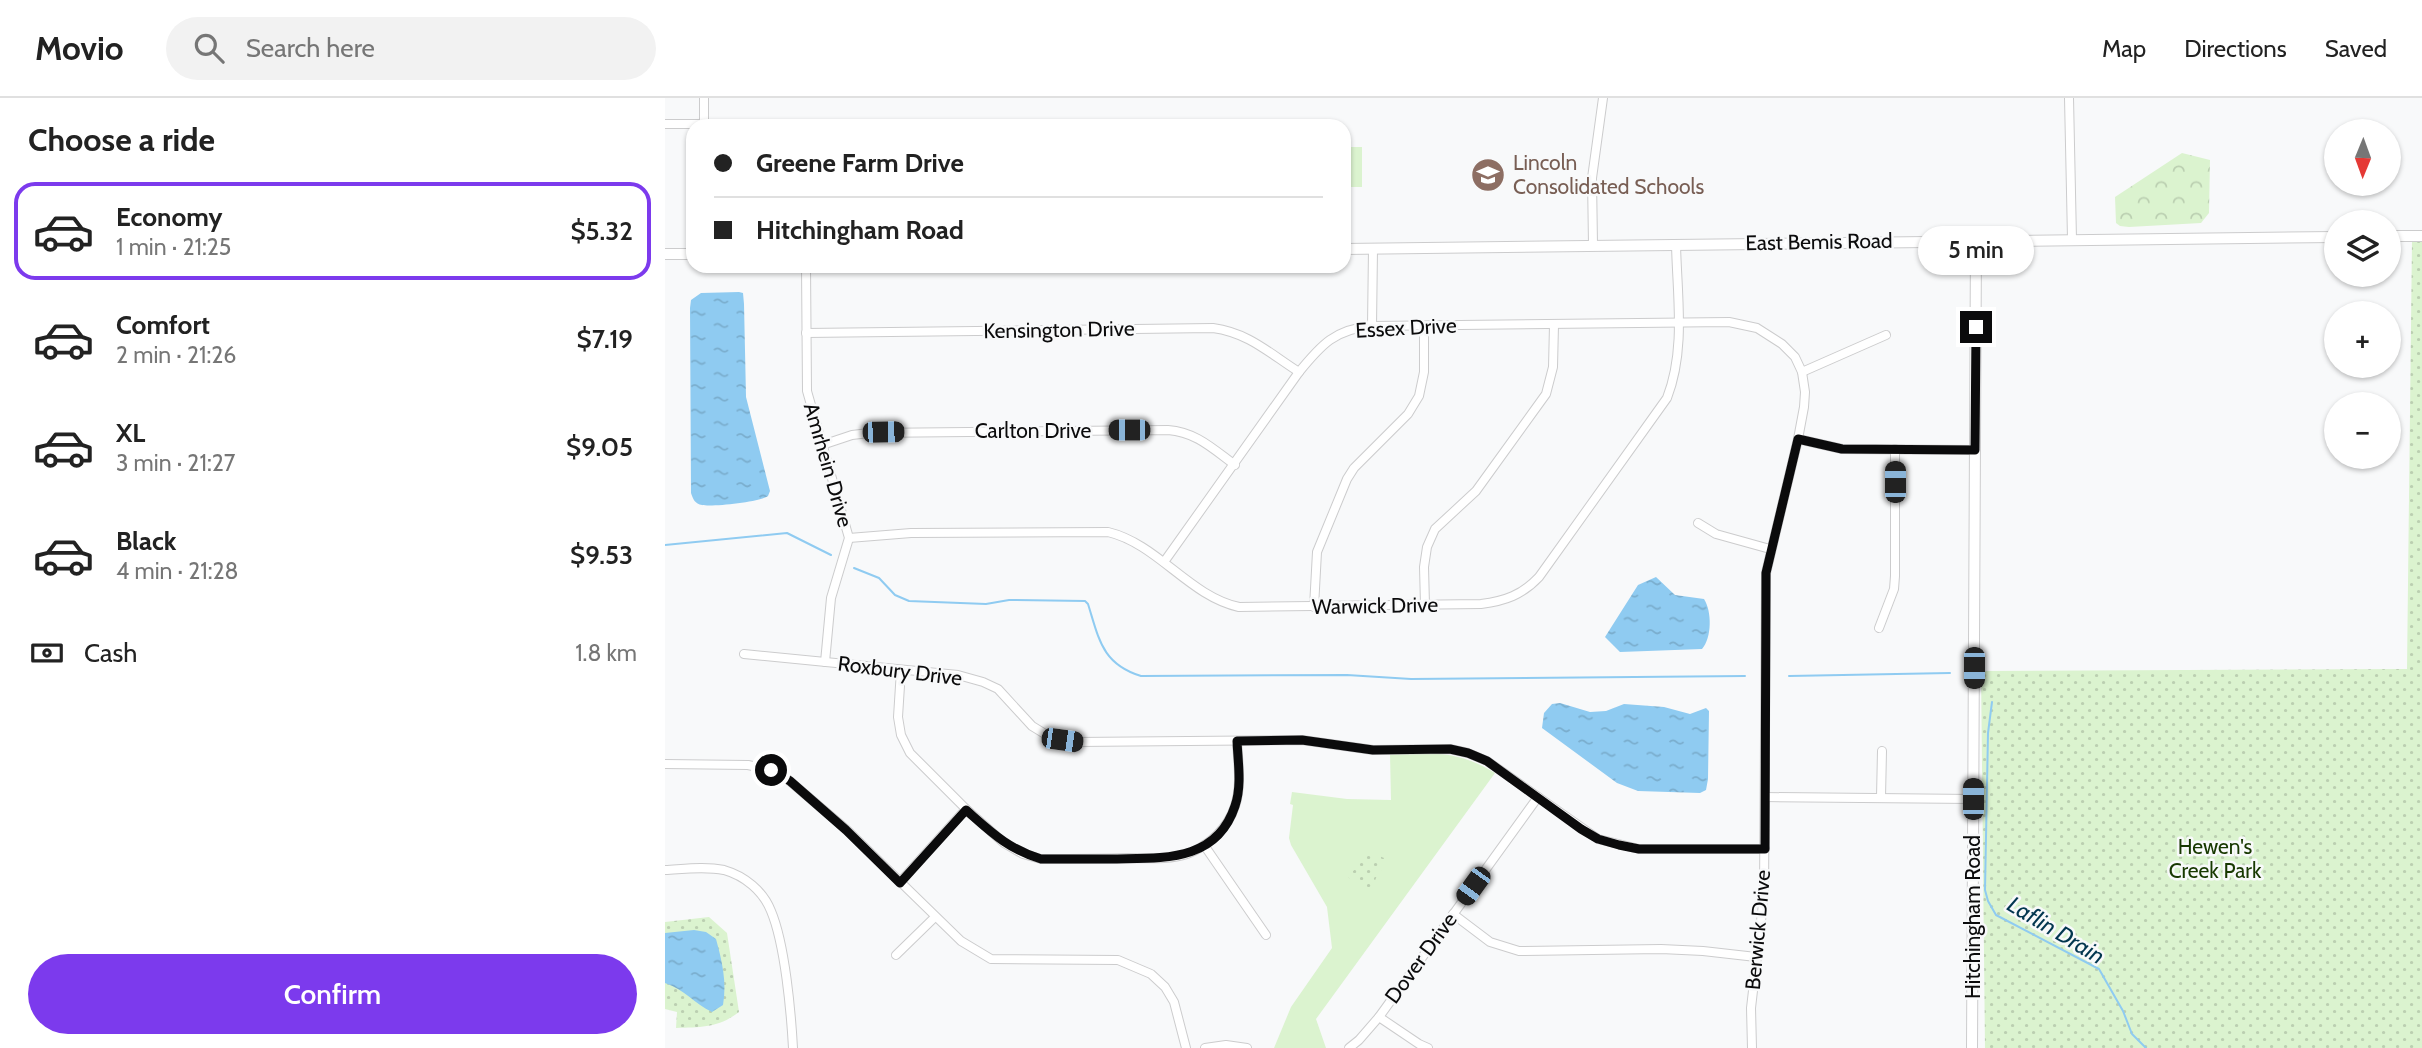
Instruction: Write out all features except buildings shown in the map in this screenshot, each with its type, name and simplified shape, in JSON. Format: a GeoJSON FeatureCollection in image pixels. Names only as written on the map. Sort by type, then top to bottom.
{"type":"FeatureCollection","features":[{"type":"Feature","properties":{"kind":"street"},"geometry":{"type":"LineString","coordinates":[[703,98],[704,119]]}},
{"type":"Feature","properties":{"kind":"street"},"geometry":{"type":"LineString","coordinates":[[1593,244],[1592,178],[1603,98]]}},
{"type":"Feature","properties":{"kind":"street"},"geometry":{"type":"LineString","coordinates":[[2069,98],[2072,239]]}},
{"type":"Feature","properties":{"kind":"street"},"geometry":{"type":"LineString","coordinates":[[665,124],[686,125]]}},
{"type":"Feature","properties":{"kind":"street"},"geometry":{"type":"LineString","coordinates":[[2401,236],[2422,236]]}},
{"type":"Feature","properties":{"kind":"street","name":"East Bemis Road"},"geometry":{"type":"LineString","coordinates":[[1351,249],[2324,237]]}},
{"type":"Feature","properties":{"kind":"street","name":"Hitchingham Road"},"geometry":{"type":"LineString","coordinates":[[1972,1048],[1976,240]]}},
{"type":"Feature","properties":{"kind":"street","name":"Warwick Drive"},"geometry":{"type":"LineString","coordinates":[[849,538],[911,533],[1098,531],[1116,534],[1131,540],[1214,598],[1226,604],[1255,608],[1498,602],[1514,597],[1529,588],[1667,398],[1677,366],[1679,324],[1676,244]]}},
{"type":"Feature","properties":{"kind":"street"},"geometry":{"type":"LineString","coordinates":[[1372,326],[1373,249]]}},
{"type":"Feature","properties":{"kind":"street"},"geometry":{"type":"LineString","coordinates":[[665,254],[686,254]]}},
{"type":"Feature","properties":{"kind":"street","name":"Amrhein Drive"},"geometry":{"type":"LineString","coordinates":[[806,273],[807,391],[849,538],[831,598],[825,662]]}},
{"type":"Feature","properties":{"kind":"street"},"geometry":{"type":"LineString","coordinates":[[1679,324],[1729,322],[1757,328],[1782,344],[1795,357],[1802,372],[1887,335]]}},
{"type":"Feature","properties":{"kind":"street","name":"Essex Drive"},"geometry":{"type":"LineString","coordinates":[[1164,562],[1299,372],[1331,338],[1355,328],[1372,326],[1679,324]]}},
{"type":"Feature","properties":{"kind":"street"},"geometry":{"type":"LineString","coordinates":[[1425,605],[1424,567],[1427,547],[1435,529],[1476,491],[1546,394],[1553,367],[1553,325]]}},
{"type":"Feature","properties":{"kind":"street"},"geometry":{"type":"LineString","coordinates":[[1314,607],[1317,552],[1347,479],[1354,468],[1408,414],[1419,396],[1424,372],[1424,326]]}},
{"type":"Feature","properties":{"kind":"street","name":"Kensington Drive"},"geometry":{"type":"LineString","coordinates":[[806,333],[1213,328],[1248,337],[1299,372]]}},
{"type":"Feature","properties":{"kind":"street","name":"Berwick Drive"},"geometry":{"type":"LineString","coordinates":[[1752,1048],[1751,1008],[1764,895],[1766,573],[1804,407],[1802,372]]}},
{"type":"Feature","properties":{"kind":"street","name":"Carlton Drive"},"geometry":{"type":"LineString","coordinates":[[823,445],[852,435],[869,433],[1168,430],[1191,435],[1205,442],[1235,465]]}},
{"type":"Feature","properties":{"kind":"street"},"geometry":{"type":"LineString","coordinates":[[1798,439],[1842,449],[1975,450]]}},
{"type":"Feature","properties":{"kind":"street"},"geometry":{"type":"LineString","coordinates":[[1879,628],[1894,589],[1895,449]]}},
{"type":"Feature","properties":{"kind":"street"},"geometry":{"type":"LineString","coordinates":[[1698,523],[1716,534],[1770,549]]}},
{"type":"Feature","properties":{"kind":"street","name":"Roxbury Drive"},"geometry":{"type":"LineString","coordinates":[[744,654],[958,675],[997,689],[1032,726],[1062,740],[1302,740],[1373,750],[1450,749],[1487,761],[1598,839],[1639,849],[1765,849]]}},
{"type":"Feature","properties":{"kind":"street"},"geometry":{"type":"LineString","coordinates":[[901,670],[898,717],[901,735],[910,753],[966,810],[1004,843],[1023,854],[1041,859],[1167,858],[1188,854],[1204,845],[1221,830],[1236,804],[1239,789],[1237,741]]}},
{"type":"Feature","properties":{"kind":"street"},"geometry":{"type":"LineString","coordinates":[[1881,797],[1882,751]]}},
{"type":"Feature","properties":{"kind":"street"},"geometry":{"type":"LineString","coordinates":[[665,764],[748,765],[778,773],[846,830],[961,941],[992,959],[1118,960],[1151,974],[1165,987],[1174,1002],[1186,1048]]}},
{"type":"Feature","properties":{"kind":"street"},"geometry":{"type":"LineString","coordinates":[[1765,796],[1973,799]]}},
{"type":"Feature","properties":{"kind":"street","name":"Dover Drive"},"geometry":{"type":"LineString","coordinates":[[1349,1048],[1378,1017],[1538,797]]}},
{"type":"Feature","properties":{"kind":"street"},"geometry":{"type":"LineString","coordinates":[[900,883],[966,810]]}},
{"type":"Feature","properties":{"kind":"street"},"geometry":{"type":"LineString","coordinates":[[1204,845],[1266,935]]}},
{"type":"Feature","properties":{"kind":"street"},"geometry":{"type":"LineString","coordinates":[[665,870],[722,870],[752,884],[761,895],[771,910],[780,943],[793,1048]]}},
{"type":"Feature","properties":{"kind":"street"},"geometry":{"type":"LineString","coordinates":[[1453,914],[1490,942],[1519,951],[1661,949],[1756,957]]}},
{"type":"Feature","properties":{"kind":"street"},"geometry":{"type":"LineString","coordinates":[[896,955],[935,917]]}},
{"type":"Feature","properties":{"kind":"street"},"geometry":{"type":"LineString","coordinates":[[1378,1017],[1428,1048]]}},
{"type":"Feature","properties":{"kind":"street"},"geometry":{"type":"LineString","coordinates":[[1205,1048],[1226,1045],[1247,1048]]}},
{"type":"Feature","properties":{"kind":"green space"},"geometry":{"type":"Polygon","coordinates":[[[1351,147],[1362,147],[1362,187],[1351,187],[1351,147]]]}},
{"type":"Feature","properties":{"kind":"green space"},"geometry":{"type":"Polygon","coordinates":[[[2182,153],[2210,160],[2209,213],[2201,223],[2129,227],[2116,223],[2115,197],[2182,153]]]}},
{"type":"Feature","properties":{"kind":"green space","name":"Hewen's Creek Park"},"geometry":{"type":"Polygon","coordinates":[[[2412,240],[2422,240],[2422,1048],[1985,1048],[1981,671],[2407,669],[2412,240]]]}},
{"type":"Feature","properties":{"kind":"green space"},"geometry":{"type":"Polygon","coordinates":[[[1390,754],[1444,754],[1469,760],[1495,773],[1316,1019],[1326,1048],[1274,1048],[1291,1007],[1332,948],[1327,907],[1289,838],[1292,792],[1347,799],[1391,800],[1390,754]]]}},
{"type":"Feature","properties":{"kind":"green space"},"geometry":{"type":"Polygon","coordinates":[[[1366,850],[1384,858],[1388,864],[1378,873],[1372,888],[1365,891],[1358,882],[1350,880],[1348,876],[1359,865],[1366,850]]]}},
{"type":"Feature","properties":{"kind":"green space"},"geometry":{"type":"Polygon","coordinates":[[[709,917],[727,933],[739,1012],[717,1024],[676,1028],[677,1012],[665,1009],[665,922],[709,917]]]}},
{"type":"Feature","properties":{"kind":"water"},"geometry":{"type":"Polygon","coordinates":[[[701,293],[743,293],[744,304],[746,397],[770,491],[768,496],[756,500],[726,505],[702,505],[696,502],[691,493],[691,300],[701,293]]]}},
{"type":"Feature","properties":{"kind":"water"},"geometry":{"type":"Polygon","coordinates":[[[1656,577],[1675,595],[1704,599],[1710,624],[1708,638],[1702,649],[1620,652],[1605,637],[1638,585],[1656,577]]]}},
{"type":"Feature","properties":{"kind":"water"},"geometry":{"type":"Polygon","coordinates":[[[1560,703],[1590,712],[1606,711],[1624,704],[1664,707],[1690,714],[1706,708],[1709,711],[1706,790],[1700,793],[1638,791],[1617,783],[1542,728],[1544,713],[1552,704],[1560,703]]]}},
{"type":"Feature","properties":{"kind":"water"},"geometry":{"type":"Polygon","coordinates":[[[694,930],[706,932],[716,939],[720,955],[724,980],[723,1005],[712,1012],[665,983],[665,933],[694,930]]]}},
{"type":"Feature","properties":{"kind":"waterway"},"geometry":{"type":"LineString","coordinates":[[665,545],[787,533],[831,555]]}},
{"type":"Feature","properties":{"kind":"waterway"},"geometry":{"type":"LineString","coordinates":[[854,568],[879,578],[895,595],[909,601],[986,604],[1009,600],[1085,601],[1104,649],[1118,665],[1141,676],[1347,675],[1411,679],[1745,676]]}},
{"type":"Feature","properties":{"kind":"waterway"},"geometry":{"type":"LineString","coordinates":[[1789,676],[1950,673]]}},
{"type":"Feature","properties":{"kind":"waterway","name":"Laflin Drain"},"geometry":{"type":"LineString","coordinates":[[1992,702],[1988,733],[1985,890],[1988,901],[1996,915],[2099,969],[2123,1011],[2132,1034],[2146,1048]]}},
{"type":"Feature","properties":{"kind":"place","name":"Lincoln Consolidated Schools"},"geometry":{"type":"Point","coordinates":[1488,175]}},
{"type":"Feature","properties":{"kind":"route"},"geometry":{"type":"LineString","coordinates":[[771,770],[785,777],[846,830],[900,883],[966,810],[1004,843],[1023,854],[1041,859],[1167,858],[1188,854],[1213,839],[1230,818],[1239,789],[1237,741],[1302,740],[1373,750],[1450,749],[1487,761],[1598,839],[1639,849],[1765,849],[1766,573],[1798,439],[1842,449],[1975,450],[1976,327]]}}]}
